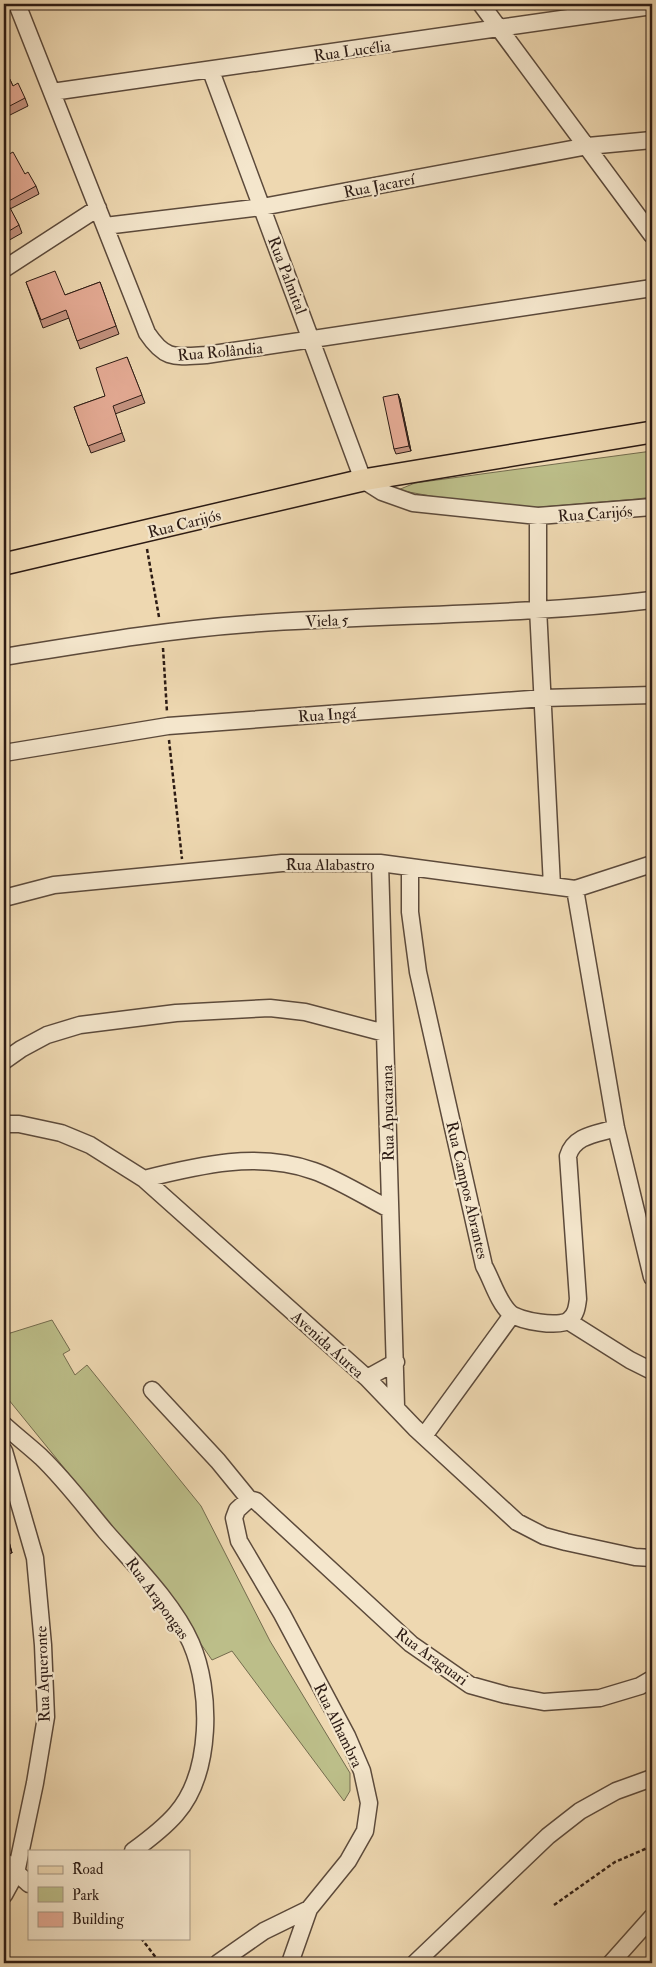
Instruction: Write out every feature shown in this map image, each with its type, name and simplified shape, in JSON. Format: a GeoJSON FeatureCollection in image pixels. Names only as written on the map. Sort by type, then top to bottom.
{"type":"FeatureCollection","features":[{"type":"Feature","properties":{"kind":"main road","name":"Rua Carijós"},"geometry":{"type":"LineString","coordinates":[[4,564],[144,533],[363,480],[652,432]]}},
{"type":"Feature","properties":{"kind":"street","name":"Rua Rolândia"},"geometry":{"type":"LineString","coordinates":[[18,4],[146,332],[157,348],[165,354],[174,357],[206,355],[652,288]]}},
{"type":"Feature","properties":{"kind":"street"},"geometry":{"type":"LineString","coordinates":[[481,4],[588,146],[652,235]]}},
{"type":"Feature","properties":{"kind":"street","name":"Rua Lucélia"},"geometry":{"type":"LineString","coordinates":[[52,92],[211,71],[652,6]]}},
{"type":"Feature","properties":{"kind":"street","name":"Rua Palmital"},"geometry":{"type":"LineString","coordinates":[[211,71],[313,340],[363,480]]}},
{"type":"Feature","properties":{"kind":"street","name":"Rua Jacareí"},"geometry":{"type":"LineString","coordinates":[[105,226],[262,207],[588,146],[652,140]]}},
{"type":"Feature","properties":{"kind":"street"},"geometry":{"type":"LineString","coordinates":[[4,269],[98,208]]}},
{"type":"Feature","properties":{"kind":"street","name":"Rua Carijós"},"geometry":{"type":"LineString","coordinates":[[363,480],[382,492],[413,503],[538,516],[652,507]]}},
{"type":"Feature","properties":{"kind":"street"},"geometry":{"type":"LineString","coordinates":[[538,516],[538,608],[552,886]]}},
{"type":"Feature","properties":{"kind":"street","name":"Viela 5"},"geometry":{"type":"LineString","coordinates":[[4,657],[162,631],[652,600]]}},
{"type":"Feature","properties":{"kind":"street","name":"Rua Ingá"},"geometry":{"type":"LineString","coordinates":[[4,753],[168,726],[544,698],[652,695]]}},
{"type":"Feature","properties":{"kind":"street","name":"Rua Alabastro"},"geometry":{"type":"LineString","coordinates":[[4,898],[54,885],[282,863],[380,863],[575,889],[652,864]]}},
{"type":"Feature","properties":{"kind":"street","name":"Rua Apucarana"},"geometry":{"type":"LineString","coordinates":[[380,863],[396,1406]]}},
{"type":"Feature","properties":{"kind":"street","name":"Rua Campos Abrantes"},"geometry":{"type":"LineString","coordinates":[[410,867],[410,912],[418,972],[484,1266],[505,1307],[512,1315]]}},
{"type":"Feature","properties":{"kind":"street"},"geometry":{"type":"LineString","coordinates":[[575,889],[616,1128],[652,1277]]}},
{"type":"Feature","properties":{"kind":"street"},"geometry":{"type":"LineString","coordinates":[[4,1061],[47,1035],[80,1025],[176,1013],[270,1008],[305,1012],[385,1033]]}},
{"type":"Feature","properties":{"kind":"street","name":"Avenida Áurea"},"geometry":{"type":"LineString","coordinates":[[4,1124],[19,1124],[61,1133],[90,1145],[144,1179],[367,1378],[424,1436],[517,1522],[538,1533],[596,1550],[652,1558]]}},
{"type":"Feature","properties":{"kind":"street"},"geometry":{"type":"LineString","coordinates":[[424,1436],[512,1315],[539,1322],[561,1323],[568,1321],[574,1315],[578,1299],[568,1156],[576,1141],[616,1128]]}},
{"type":"Feature","properties":{"kind":"street"},"geometry":{"type":"LineString","coordinates":[[144,1179],[219,1162],[291,1164],[316,1171],[389,1209]]}},
{"type":"Feature","properties":{"kind":"street"},"geometry":{"type":"LineString","coordinates":[[568,1321],[630,1360],[652,1371]]}},
{"type":"Feature","properties":{"kind":"street"},"geometry":{"type":"LineString","coordinates":[[367,1378],[396,1362]]}},
{"type":"Feature","properties":{"kind":"street","name":"Rua Araguari"},"geometry":{"type":"LineString","coordinates":[[152,1390],[252,1500],[412,1644],[470,1685],[506,1695],[544,1702],[600,1698],[640,1686],[652,1679]]}},
{"type":"Feature","properties":{"kind":"street","name":"Rua Arapongas"},"geometry":{"type":"LineString","coordinates":[[4,1425],[42,1458],[150,1582],[191,1642],[201,1671],[206,1700],[206,1732],[200,1760],[190,1788],[177,1812],[134,1850]]}},
{"type":"Feature","properties":{"kind":"street","name":"Rua Aqueronte"},"geometry":{"type":"LineString","coordinates":[[4,1451],[35,1558],[43,1645],[45,1708],[35,1783],[16,1872],[4,1895]]}},
{"type":"Feature","properties":{"kind":"street","name":"Rua Alhambra"},"geometry":{"type":"LineString","coordinates":[[252,1500],[242,1503],[234,1518],[239,1541],[282,1614],[347,1736],[362,1772],[369,1803],[365,1831],[348,1861],[309,1909],[290,1963]]}},
{"type":"Feature","properties":{"kind":"street"},"geometry":{"type":"LineString","coordinates":[[415,1963],[542,1842],[574,1816],[604,1797],[651,1781]]}},
{"type":"Feature","properties":{"kind":"street"},"geometry":{"type":"LineString","coordinates":[[4,1861],[28,1883]]}},
{"type":"Feature","properties":{"kind":"street"},"geometry":{"type":"LineString","coordinates":[[218,1963],[264,1931],[309,1909]]}},
{"type":"Feature","properties":{"kind":"street"},"geometry":{"type":"LineString","coordinates":[[611,1963],[652,1917]]}},
{"type":"Feature","properties":{"kind":"path"},"geometry":{"type":"LineString","coordinates":[[144,533],[162,631],[168,726],[184,872]]}},
{"type":"Feature","properties":{"kind":"path"},"geometry":{"type":"LineString","coordinates":[[554,1905],[615,1862],[652,1846]]}},
{"type":"Feature","properties":{"kind":"path"},"geometry":{"type":"LineString","coordinates":[[143,1940],[160,1963]]}},
{"type":"Feature","properties":{"kind":"green space"},"geometry":{"type":"Polygon","coordinates":[[[652,451],[652,497],[529,508],[463,502],[398,490],[415,483],[652,451]]]}},
{"type":"Feature","properties":{"kind":"green space"},"geometry":{"type":"Polygon","coordinates":[[[52,1320],[70,1350],[63,1354],[75,1375],[87,1365],[201,1506],[270,1641],[350,1773],[350,1791],[344,1801],[232,1651],[212,1660],[165,1592],[4,1394],[4,1335],[52,1320]]]}},
{"type":"Feature","properties":{"kind":"building"},"geometry":{"type":"Polygon","coordinates":[[[4,67],[13,86],[18,83],[25,98],[4,109],[4,67]]]}},
{"type":"Feature","properties":{"kind":"building"},"geometry":{"type":"Polygon","coordinates":[[[13,152],[25,174],[28,172],[36,186],[7,202],[19,225],[4,234],[4,157],[13,152]]]}},
{"type":"Feature","properties":{"kind":"building"},"geometry":{"type":"Polygon","coordinates":[[[55,271],[65,295],[100,282],[116,326],[77,341],[66,310],[41,320],[26,282],[55,271]]]}},
{"type":"Feature","properties":{"kind":"building"},"geometry":{"type":"Polygon","coordinates":[[[127,357],[142,395],[113,406],[122,433],[88,446],[74,407],[105,396],[96,368],[127,357]]]}},
{"type":"Feature","properties":{"kind":"building"},"geometry":{"type":"Polygon","coordinates":[[[398,394],[409,446],[394,449],[383,397],[398,394]]]}},
{"type":"Feature","properties":{"kind":"building"},"geometry":{"type":"Polygon","coordinates":[[[4,1526],[8,1543],[4,1544],[4,1526]]]}}]}
